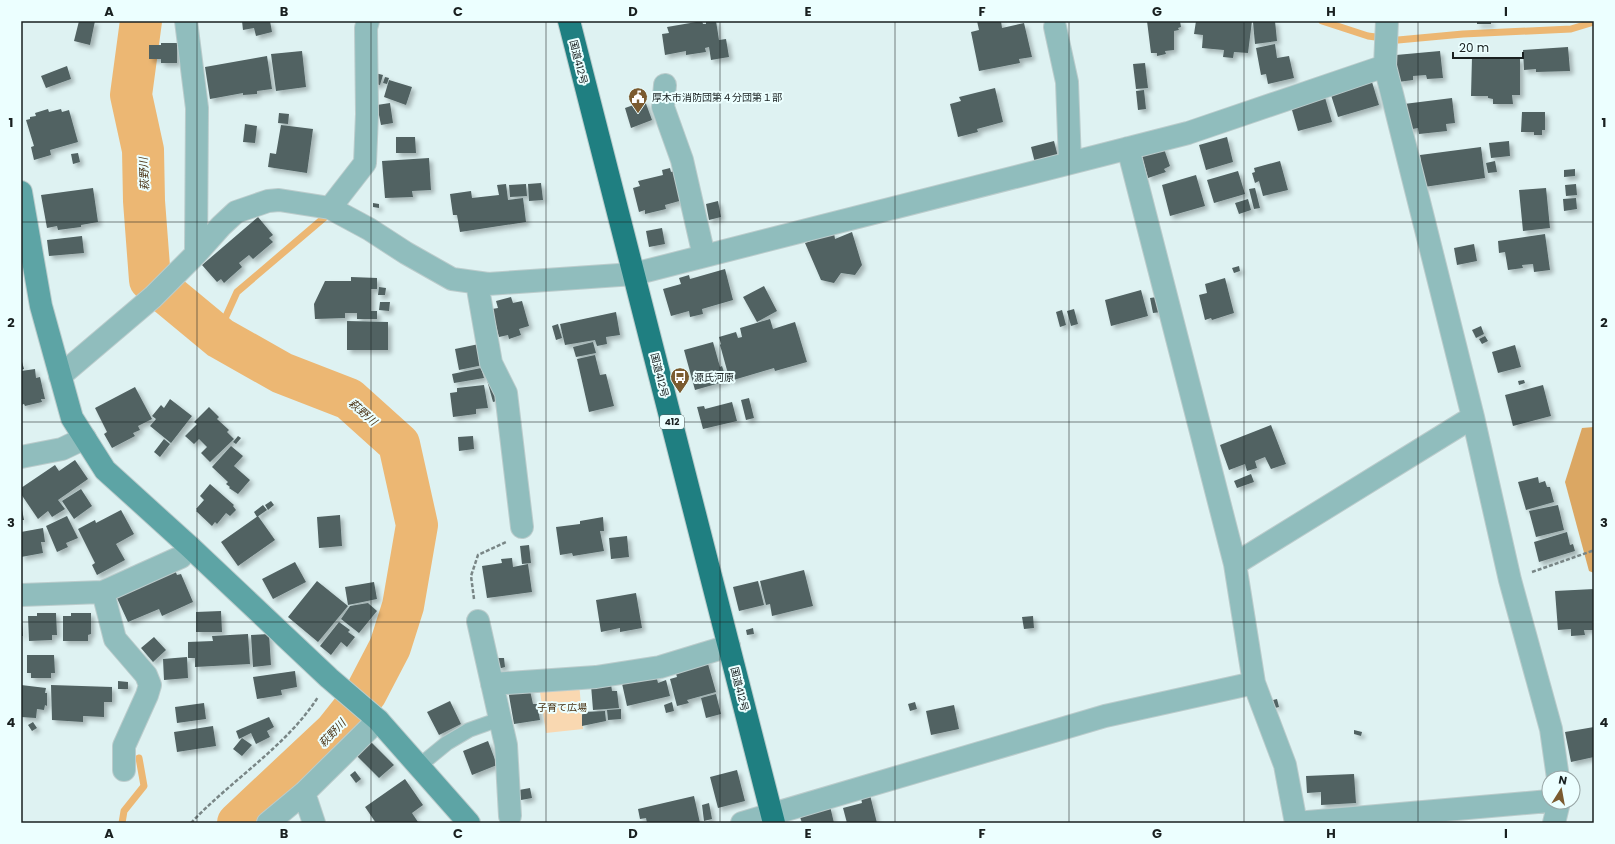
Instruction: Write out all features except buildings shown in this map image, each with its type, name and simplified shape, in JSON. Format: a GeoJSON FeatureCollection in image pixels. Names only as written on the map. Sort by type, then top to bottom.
{"type":"FeatureCollection","features":[{"type":"Feature","properties":{"kind":"highway","name":"国道412号"},"geometry":{"type":"LineString","coordinates":[[569,21],[773,819]]}},
{"type":"Feature","properties":{"kind":"street"},"geometry":{"type":"LineString","coordinates":[[186,21],[197,108],[190,260]]}},
{"type":"Feature","properties":{"kind":"street"},"geometry":{"type":"LineString","coordinates":[[330,208],[365,163],[368,114],[366,28],[368,21]]}},
{"type":"Feature","properties":{"kind":"street"},"geometry":{"type":"LineString","coordinates":[[1387,21],[1385,66],[1473,417],[1510,580],[1552,729],[1557,770]]}},
{"type":"Feature","properties":{"kind":"street"},"geometry":{"type":"LineString","coordinates":[[1056,27],[1067,82],[1070,163]]}},
{"type":"Feature","properties":{"kind":"street"},"geometry":{"type":"LineString","coordinates":[[60,376],[153,297],[236,212],[268,201],[279,200],[330,208],[369,229],[406,253],[452,279],[488,284],[634,274],[1188,134],[1385,66]]}},
{"type":"Feature","properties":{"kind":"street"},"geometry":{"type":"LineString","coordinates":[[665,85],[663,107],[682,160],[704,256]]}},
{"type":"Feature","properties":{"kind":"street"},"geometry":{"type":"LineString","coordinates":[[1128,148],[1234,564],[1254,683],[1285,765],[1296,823],[1541,801]]}},
{"type":"Feature","properties":{"kind":"street"},"geometry":{"type":"LineString","coordinates":[[21,192],[41,306],[72,418],[105,470],[190,546],[331,679],[378,720],[469,823]]}},
{"type":"Feature","properties":{"kind":"street"},"geometry":{"type":"LineString","coordinates":[[477,283],[491,363],[506,393],[522,527]]}},
{"type":"Feature","properties":{"kind":"street"},"geometry":{"type":"LineString","coordinates":[[1234,564],[1473,417]]}},
{"type":"Feature","properties":{"kind":"street"},"geometry":{"type":"LineString","coordinates":[[21,458],[62,449],[85,438]]}},
{"type":"Feature","properties":{"kind":"street"},"geometry":{"type":"LineString","coordinates":[[21,595],[103,592],[181,557],[190,546]]}},
{"type":"Feature","properties":{"kind":"street"},"geometry":{"type":"LineString","coordinates":[[103,592],[115,640],[146,675],[150,685],[124,746],[124,770]]}},
{"type":"Feature","properties":{"kind":"street"},"geometry":{"type":"LineString","coordinates":[[478,621],[506,745],[510,820]]}},
{"type":"Feature","properties":{"kind":"street"},"geometry":{"type":"LineString","coordinates":[[492,684],[596,677],[660,667],[729,646]]}},
{"type":"Feature","properties":{"kind":"street"},"geometry":{"type":"LineString","coordinates":[[742,823],[773,819],[1105,716],[1254,683]]}},
{"type":"Feature","properties":{"kind":"street"},"geometry":{"type":"LineString","coordinates":[[268,823],[304,793],[378,720]]}},
{"type":"Feature","properties":{"kind":"street"},"geometry":{"type":"LineString","coordinates":[[304,793],[314,823]]}},
{"type":"Feature","properties":{"kind":"street"},"geometry":{"type":"LineString","coordinates":[[1554,823],[1557,810]]}},
{"type":"Feature","properties":{"kind":"lane"},"geometry":{"type":"LineString","coordinates":[[419,766],[447,743],[469,730],[500,719]]}},
{"type":"Feature","properties":{"kind":"path"},"geometry":{"type":"LineString","coordinates":[[478,621],[471,576],[478,555],[495,546],[512,540],[522,527]]}},
{"type":"Feature","properties":{"kind":"path"},"geometry":{"type":"LineString","coordinates":[[1510,580],[1594,551]]}},
{"type":"Feature","properties":{"kind":"path"},"geometry":{"type":"LineString","coordinates":[[191,823],[205,808],[277,744],[312,706],[331,679]]}},
{"type":"Feature","properties":{"kind":"green space","name":"子育て広場"},"geometry":{"type":"Polygon","coordinates":[[[579,682],[583,729],[546,733],[539,685],[579,682]]]}},
{"type":"Feature","properties":{"kind":"shaded area"},"geometry":{"type":"Polygon","coordinates":[[[1594,427],[1594,573],[1589,571],[1565,482],[1582,428],[1594,427]]]}},
{"type":"Feature","properties":{"kind":"waterway","name":"萩野川"},"geometry":{"type":"LineString","coordinates":[[141,21],[131,95],[143,150],[144,201],[150,280],[220,338],[282,373],[349,399],[399,444],[417,525],[403,606],[390,647],[366,693],[335,732],[238,823]]}},
{"type":"Feature","properties":{"kind":"waterway"},"geometry":{"type":"LineString","coordinates":[[1322,21],[1368,36],[1398,40],[1463,34],[1571,29],[1594,22]]}},
{"type":"Feature","properties":{"kind":"waterway"},"geometry":{"type":"LineString","coordinates":[[217,336],[237,292],[325,217]]}},
{"type":"Feature","properties":{"kind":"waterway"},"geometry":{"type":"LineString","coordinates":[[122,823],[124,811],[144,786],[139,758]]}},
{"type":"Feature","properties":{"kind":"place","name":"厚木市消防団第４分団第１部"},"geometry":{"type":"Point","coordinates":[638,114]}},
{"type":"Feature","properties":{"kind":"place","name":"源氏河原"},"geometry":{"type":"Point","coordinates":[680,394]}}]}
